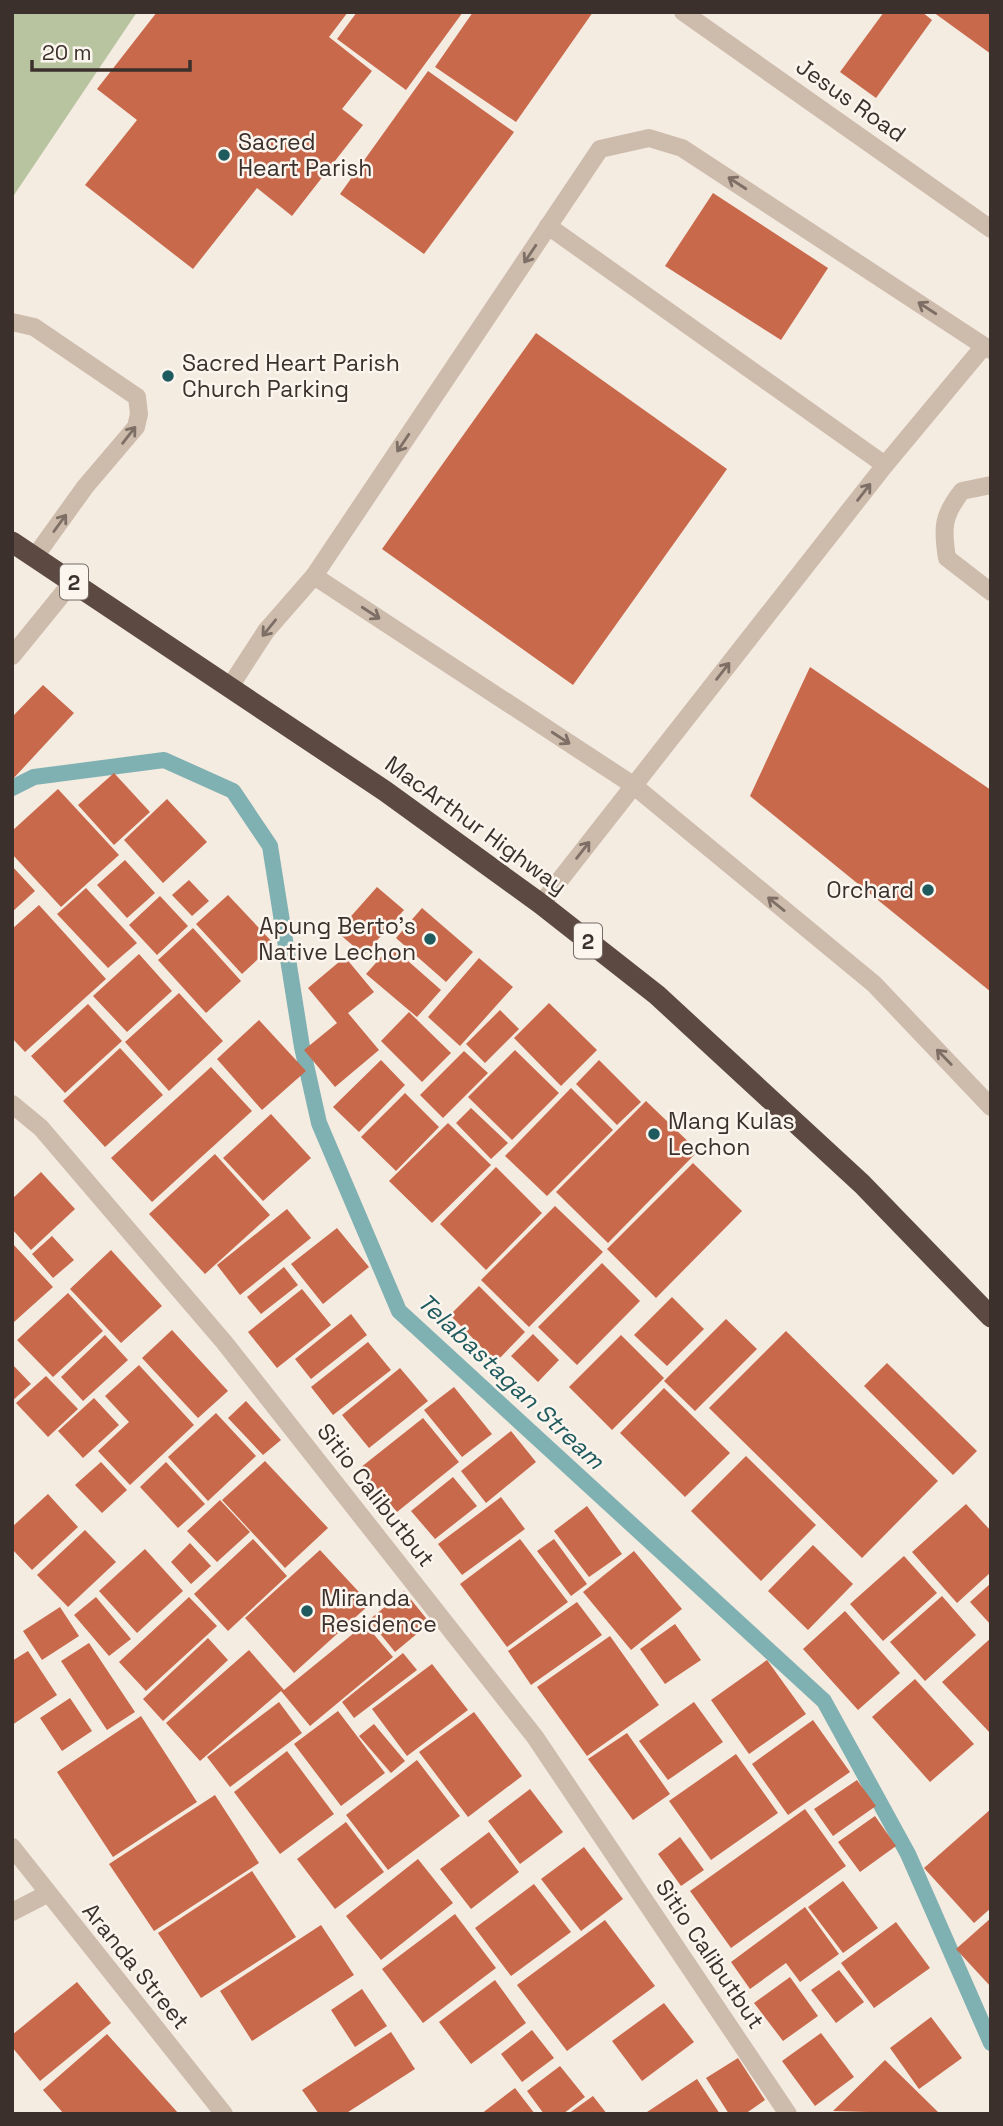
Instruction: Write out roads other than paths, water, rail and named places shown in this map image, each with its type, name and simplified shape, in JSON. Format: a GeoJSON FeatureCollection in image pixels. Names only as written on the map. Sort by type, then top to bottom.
{"type":"FeatureCollection","features":[{"type":"Feature","properties":{"kind":"highway","name":"MacArthur Highway"},"geometry":{"type":"LineString","coordinates":[[12,542],[231,685],[385,791],[541,904],[657,995],[862,1184],[991,1317]]}},
{"type":"Feature","properties":{"kind":"street","name":"Jesus Road"},"geometry":{"type":"LineString","coordinates":[[683,12],[991,229]]}},
{"type":"Feature","properties":{"kind":"street"},"geometry":{"type":"LineString","coordinates":[[231,685],[266,631],[314,576],[600,149],[649,138],[682,148],[987,348],[885,465],[541,904]]}},
{"type":"Feature","properties":{"kind":"street"},"geometry":{"type":"LineString","coordinates":[[548,226],[885,465]]}},
{"type":"Feature","properties":{"kind":"street"},"geometry":{"type":"LineString","coordinates":[[12,322],[34,327],[137,397],[139,414],[136,427],[85,488],[34,558]]}},
{"type":"Feature","properties":{"kind":"street"},"geometry":{"type":"LineString","coordinates":[[991,485],[962,491],[947,510],[943,536],[947,558],[991,592]]}},
{"type":"Feature","properties":{"kind":"street"},"geometry":{"type":"LineString","coordinates":[[314,576],[633,785],[874,984],[991,1107]]}},
{"type":"Feature","properties":{"kind":"street"},"geometry":{"type":"LineString","coordinates":[[12,656],[73,581]]}},
{"type":"Feature","properties":{"kind":"street","name":"Sitio Calibutbut"},"geometry":{"type":"LineString","coordinates":[[12,1104],[41,1128],[224,1342],[535,1737],[788,2114]]}},
{"type":"Feature","properties":{"kind":"street","name":"Aranda Street"},"geometry":{"type":"LineString","coordinates":[[12,1847],[224,2114]]}},
{"type":"Feature","properties":{"kind":"street"},"geometry":{"type":"LineString","coordinates":[[12,1912],[47,1894]]}},
{"type":"Feature","properties":{"kind":"waterway","name":"Telabastagan Stream"},"geometry":{"type":"LineString","coordinates":[[12,788],[34,777],[164,760],[233,791],[270,846],[302,1047],[319,1123],[399,1311],[824,1701],[908,1854],[991,2043]]}},
{"type":"Feature","properties":{"kind":"place","name":"Sacred Heart Parish"},"geometry":{"type":"Point","coordinates":[224,155]}},
{"type":"Feature","properties":{"kind":"place","name":"Sacred Heart Parish Church Parking"},"geometry":{"type":"Point","coordinates":[168,376]}},
{"type":"Feature","properties":{"kind":"place","name":"Orchard"},"geometry":{"type":"Point","coordinates":[928,890]}},
{"type":"Feature","properties":{"kind":"place","name":"Apung Berto's Native Lechon"},"geometry":{"type":"Point","coordinates":[430,939]}},
{"type":"Feature","properties":{"kind":"place","name":"Mang Kulas Lechon"},"geometry":{"type":"Point","coordinates":[654,1134]}},
{"type":"Feature","properties":{"kind":"place","name":"Miranda Residence"},"geometry":{"type":"Point","coordinates":[307,1611]}}]}
